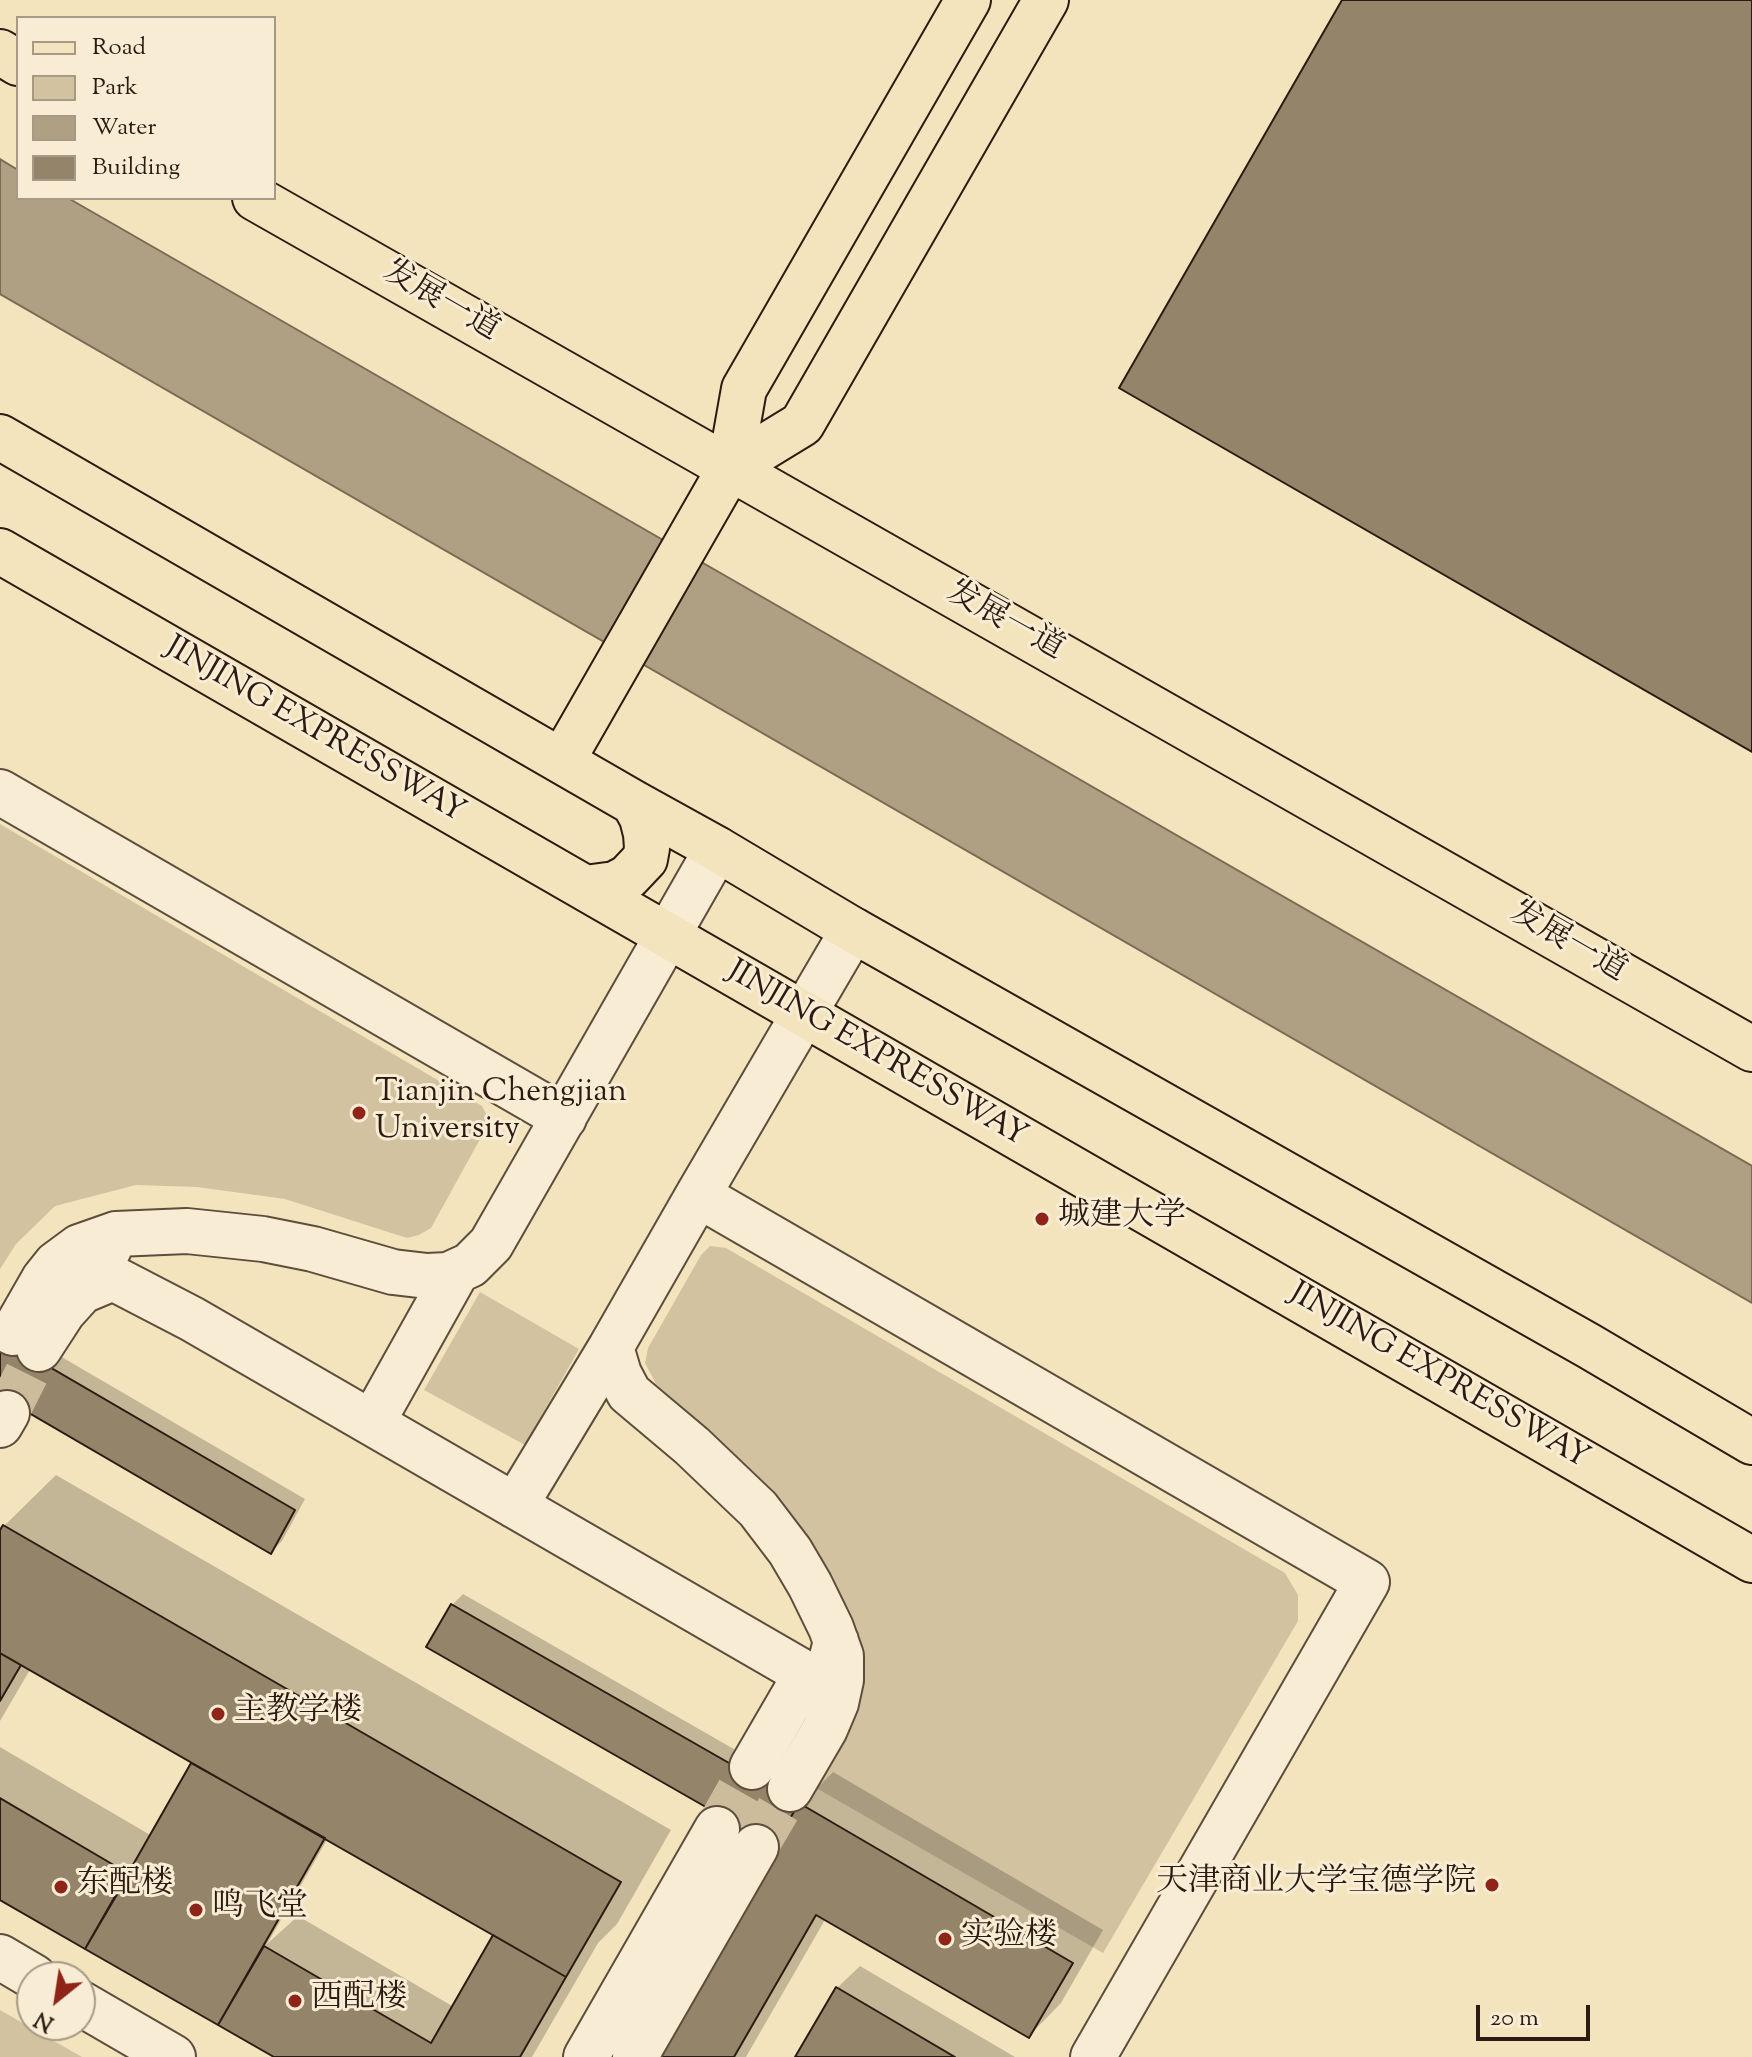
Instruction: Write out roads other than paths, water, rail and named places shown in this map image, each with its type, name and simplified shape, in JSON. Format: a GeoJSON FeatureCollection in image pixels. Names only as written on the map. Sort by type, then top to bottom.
{"type":"FeatureCollection","features":[{"type":"Feature","properties":{"kind":"main road"},"geometry":{"type":"LineString","coordinates":[[562,761],[730,468],[744,389],[968,0]]}},
{"type":"Feature","properties":{"kind":"main road"},"geometry":{"type":"LineString","coordinates":[[730,468],[802,424],[1046,0]]}},
{"type":"Feature","properties":{"kind":"main road","name":"发展一道"},"geometry":{"type":"LineString","coordinates":[[259,200],[1752,1049]]}},
{"type":"Feature","properties":{"kind":"main road"},"geometry":{"type":"LineString","coordinates":[[0,437],[853,930],[1575,1338],[1752,1442]]}},
{"type":"Feature","properties":{"kind":"main road","name":"JINJING EXPRESSWAY"},"geometry":{"type":"LineString","coordinates":[[0,551],[1752,1560]]}},
{"type":"Feature","properties":{"kind":"main road"},"geometry":{"type":"LineString","coordinates":[[585,888],[615,884],[628,877],[645,859],[646,834],[634,803]]}},
{"type":"Feature","properties":{"kind":"lane"},"geometry":{"type":"LineString","coordinates":[[0,792],[564,1118]]}},
{"type":"Feature","properties":{"kind":"lane"},"geometry":{"type":"LineString","coordinates":[[113,1278],[82,1291],[63,1312],[26,1341],[44,1279],[56,1264],[79,1247],[116,1234],[187,1231],[263,1239],[313,1249],[393,1272],[427,1276],[448,1275],[470,1265],[491,1244],[717,849]]}},
{"type":"Feature","properties":{"kind":"lane"},"geometry":{"type":"LineString","coordinates":[[515,1506],[853,930]]}},
{"type":"Feature","properties":{"kind":"lane"},"geometry":{"type":"LineString","coordinates":[[698,1195],[1367,1582],[1093,2057]]}},
{"type":"Feature","properties":{"kind":"lane"},"geometry":{"type":"LineString","coordinates":[[116,1234],[104,1259],[103,1270],[113,1278],[192,1319],[806,1674],[815,1678],[823,1676],[830,1665],[836,1641]]}},
{"type":"Feature","properties":{"kind":"lane"},"geometry":{"type":"LineString","coordinates":[[372,1423],[457,1271]]}},
{"type":"Feature","properties":{"kind":"lane"},"geometry":{"type":"LineString","coordinates":[[611,1347],[629,1393],[724,1475],[766,1519],[810,1585],[836,1641],[841,1656],[841,1680],[836,1703],[825,1729],[790,1789]]}},
{"type":"Feature","properties":{"kind":"lane"},"geometry":{"type":"LineString","coordinates":[[752,1767],[806,1674]]}},
{"type":"Feature","properties":{"kind":"lane"},"geometry":{"type":"LineString","coordinates":[[586,2057],[717,1829]]}},
{"type":"Feature","properties":{"kind":"lane"},"geometry":{"type":"LineString","coordinates":[[635,2057],[756,1847]]}},
{"type":"Feature","properties":{"kind":"lane"},"geometry":{"type":"LineString","coordinates":[[96,2012],[173,2057]]}},
{"type":"Feature","properties":{"kind":"water"},"geometry":{"type":"Polygon","coordinates":[[[0,159],[16,169],[16,200],[71,200],[1752,1166],[1752,1303],[0,294],[0,159]]]}},
{"type":"Feature","properties":{"kind":"tunnel"},"geometry":{"type":"LineString","coordinates":[[7,1413],[39,1349]]}},
{"type":"Feature","properties":{"kind":"tunnel"},"geometry":{"type":"LineString","coordinates":[[717,1829],[752,1767]]}},
{"type":"Feature","properties":{"kind":"tunnel"},"geometry":{"type":"LineString","coordinates":[[756,1847],[790,1789]]}},
{"type":"Feature","properties":{"kind":"place","name":"Tianjin Chengjian University"},"geometry":{"type":"Point","coordinates":[359,1113]}},
{"type":"Feature","properties":{"kind":"place","name":"城建大学"},"geometry":{"type":"Point","coordinates":[1042,1219]}},
{"type":"Feature","properties":{"kind":"place","name":"主教学楼"},"geometry":{"type":"Point","coordinates":[218,1714]}},
{"type":"Feature","properties":{"kind":"place","name":"天津商业大学宝德学院"},"geometry":{"type":"Point","coordinates":[1492,1885]}},
{"type":"Feature","properties":{"kind":"place","name":"东配楼"},"geometry":{"type":"Point","coordinates":[61,1887]}},
{"type":"Feature","properties":{"kind":"place","name":"鸣飞堂"},"geometry":{"type":"Point","coordinates":[196,1910]}},
{"type":"Feature","properties":{"kind":"place","name":"实验楼"},"geometry":{"type":"Point","coordinates":[945,1939]}},
{"type":"Feature","properties":{"kind":"place","name":"西配楼"},"geometry":{"type":"Point","coordinates":[295,2001]}}]}
